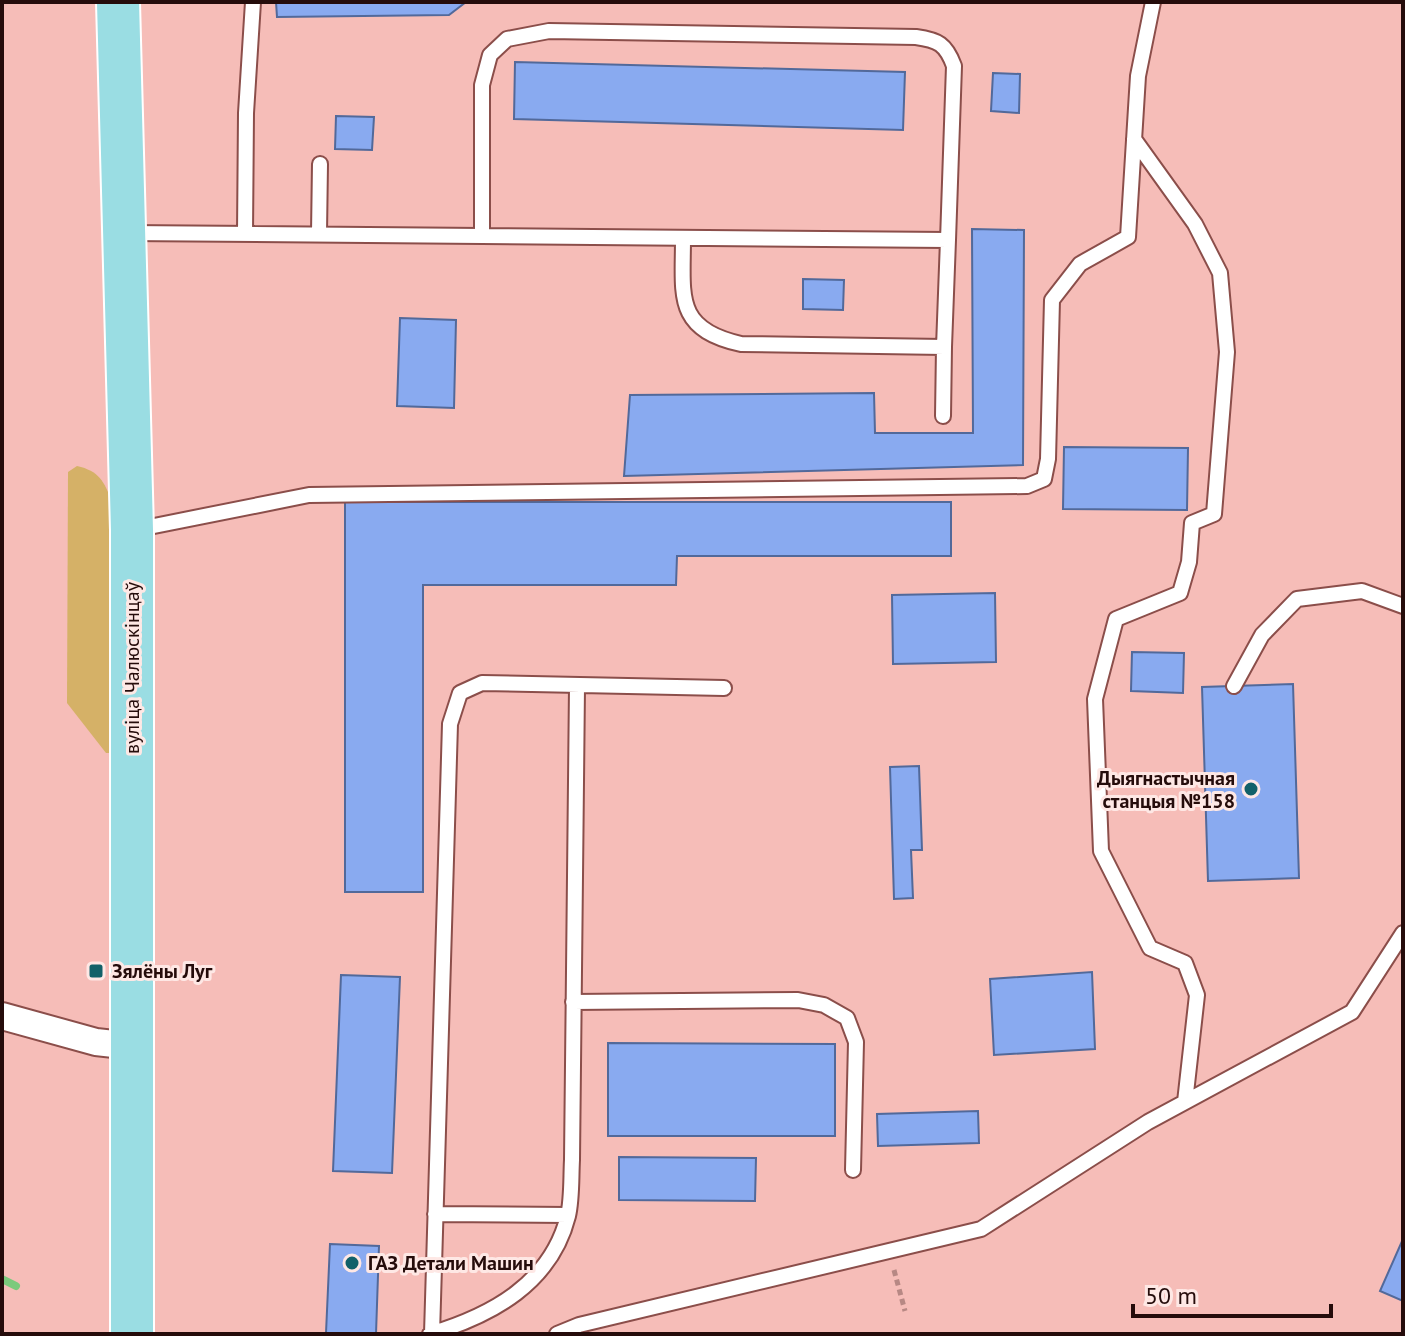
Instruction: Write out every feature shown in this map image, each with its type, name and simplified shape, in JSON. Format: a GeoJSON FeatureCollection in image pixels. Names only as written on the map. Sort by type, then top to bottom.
{"type":"FeatureCollection","features":[{"type":"Feature","properties":{"kind":"main road","name":"вуліца Чалюскінцаў"},"geometry":{"type":"LineString","coordinates":[[118,2],[132,530],[132,1334]]}},
{"type":"Feature","properties":{"kind":"street"},"geometry":{"type":"LineString","coordinates":[[2,1016],[96,1042],[132,1046]]}},
{"type":"Feature","properties":{"kind":"lane"},"geometry":{"type":"LineString","coordinates":[[245,233],[246,113],[253,2]]}},
{"type":"Feature","properties":{"kind":"lane"},"geometry":{"type":"LineString","coordinates":[[132,530],[309,495],[1027,486],[1044,479],[1048,459],[1052,300],[1080,264],[1128,237],[1138,76],[1153,2]]}},
{"type":"Feature","properties":{"kind":"lane"},"geometry":{"type":"LineString","coordinates":[[482,234],[482,85],[490,55],[507,39],[549,31],[936,39],[947,48],[954,66],[943,416]]}},
{"type":"Feature","properties":{"kind":"lane"},"geometry":{"type":"LineString","coordinates":[[1134,139],[1195,224],[1220,273],[1227,352],[1214,514],[1192,523],[1189,562],[1180,593],[1116,619],[1095,699],[1101,851],[1150,948],[1185,963],[1197,995],[1185,1102]]}},
{"type":"Feature","properties":{"kind":"lane"},"geometry":{"type":"LineString","coordinates":[[319,233],[320,164]]}},
{"type":"Feature","properties":{"kind":"lane"},"geometry":{"type":"LineString","coordinates":[[126,233],[948,240]]}},
{"type":"Feature","properties":{"kind":"lane"},"geometry":{"type":"LineString","coordinates":[[683,238],[683,300],[693,319],[712,337],[741,344],[944,347]]}},
{"type":"Feature","properties":{"kind":"lane"},"geometry":{"type":"LineString","coordinates":[[1234,686],[1262,635],[1297,599],[1362,591],[1403,606]]}},
{"type":"Feature","properties":{"kind":"lane"},"geometry":{"type":"LineString","coordinates":[[577,687],[572,1160],[568,1215],[552,1259],[514,1298],[466,1323],[431,1334],[450,724],[460,693],[482,683],[724,688]]}},
{"type":"Feature","properties":{"kind":"lane"},"geometry":{"type":"LineString","coordinates":[[557,1334],[579,1325],[981,1229],[1185,1102],[1352,1012],[1403,933]]}},
{"type":"Feature","properties":{"kind":"lane"},"geometry":{"type":"LineString","coordinates":[[573,1002],[798,1000],[824,1005],[847,1018],[856,1042],[853,1170]]}},
{"type":"Feature","properties":{"kind":"lane"},"geometry":{"type":"LineString","coordinates":[[435,1214],[568,1215]]}},
{"type":"Feature","properties":{"kind":"path"},"geometry":{"type":"LineString","coordinates":[[890,1253],[905,1311]]}},
{"type":"Feature","properties":{"kind":"shaded area"},"geometry":{"type":"Polygon","coordinates":[[[77,466],[100,478],[112,502],[111,753],[106,753],[67,703],[68,472],[77,466]]]}},
{"type":"Feature","properties":{"kind":"building"},"geometry":{"type":"Polygon","coordinates":[[[276,2],[466,2],[449,15],[277,17],[276,2]]]}},
{"type":"Feature","properties":{"kind":"building"},"geometry":{"type":"Polygon","coordinates":[[[515,62],[905,72],[903,130],[514,119],[515,62]]]}},
{"type":"Feature","properties":{"kind":"building"},"geometry":{"type":"Polygon","coordinates":[[[993,73],[1020,74],[1019,113],[991,111],[993,73]]]}},
{"type":"Feature","properties":{"kind":"building"},"geometry":{"type":"Polygon","coordinates":[[[336,116],[374,117],[372,150],[335,149],[336,116]]]}},
{"type":"Feature","properties":{"kind":"building"},"geometry":{"type":"Polygon","coordinates":[[[972,229],[1024,230],[1023,465],[624,476],[630,395],[874,393],[875,433],[973,433],[972,229]]]}},
{"type":"Feature","properties":{"kind":"building"},"geometry":{"type":"Polygon","coordinates":[[[803,279],[844,280],[843,310],[803,309],[803,279]]]}},
{"type":"Feature","properties":{"kind":"building"},"geometry":{"type":"Polygon","coordinates":[[[400,318],[456,320],[454,408],[397,406],[400,318]]]}},
{"type":"Feature","properties":{"kind":"building"},"geometry":{"type":"Polygon","coordinates":[[[1064,447],[1188,448],[1187,510],[1063,509],[1064,447]]]}},
{"type":"Feature","properties":{"kind":"building"},"geometry":{"type":"Polygon","coordinates":[[[345,502],[951,502],[951,556],[677,556],[676,585],[423,585],[423,892],[345,892],[345,502]]]}},
{"type":"Feature","properties":{"kind":"building"},"geometry":{"type":"Polygon","coordinates":[[[995,593],[996,662],[893,664],[892,595],[995,593]]]}},
{"type":"Feature","properties":{"kind":"building"},"geometry":{"type":"Polygon","coordinates":[[[1132,652],[1184,653],[1183,693],[1131,691],[1132,652]]]}},
{"type":"Feature","properties":{"kind":"building","name":"Дыягнастычная станцыя №158"},"geometry":{"type":"Polygon","coordinates":[[[1293,684],[1299,878],[1208,881],[1202,687],[1293,684]]]}},
{"type":"Feature","properties":{"kind":"building"},"geometry":{"type":"Polygon","coordinates":[[[919,766],[922,850],[911,850],[913,898],[894,899],[890,767],[919,766]]]}},
{"type":"Feature","properties":{"kind":"building"},"geometry":{"type":"Polygon","coordinates":[[[1092,972],[1095,1049],[994,1055],[990,979],[1092,972]]]}},
{"type":"Feature","properties":{"kind":"building"},"geometry":{"type":"Polygon","coordinates":[[[341,975],[400,977],[392,1173],[333,1171],[341,975]]]}},
{"type":"Feature","properties":{"kind":"building"},"geometry":{"type":"Polygon","coordinates":[[[608,1043],[835,1044],[835,1136],[608,1136],[608,1043]]]}},
{"type":"Feature","properties":{"kind":"building"},"geometry":{"type":"Polygon","coordinates":[[[978,1111],[979,1143],[878,1146],[877,1114],[978,1111]]]}},
{"type":"Feature","properties":{"kind":"building"},"geometry":{"type":"Polygon","coordinates":[[[619,1157],[756,1158],[755,1201],[619,1200],[619,1157]]]}},
{"type":"Feature","properties":{"kind":"building"},"geometry":{"type":"Polygon","coordinates":[[[1403,1239],[1403,1301],[1380,1291],[1403,1239]]]}},
{"type":"Feature","properties":{"kind":"building"},"geometry":{"type":"Polygon","coordinates":[[[330,1244],[379,1246],[376,1334],[326,1333],[330,1244]]]}},
{"type":"Feature","properties":{"kind":"waterway"},"geometry":{"type":"LineString","coordinates":[[2,1279],[16,1286]]}},
{"type":"Feature","properties":{"kind":"place","name":"Дыягнастычная станцыя №158"},"geometry":{"type":"Point","coordinates":[1251,789]}},
{"type":"Feature","properties":{"kind":"place","name":"Зялёны Луг"},"geometry":{"type":"Point","coordinates":[96,971]}},
{"type":"Feature","properties":{"kind":"place","name":"ГАЗ Детали Машин"},"geometry":{"type":"Point","coordinates":[352,1263]}}]}
